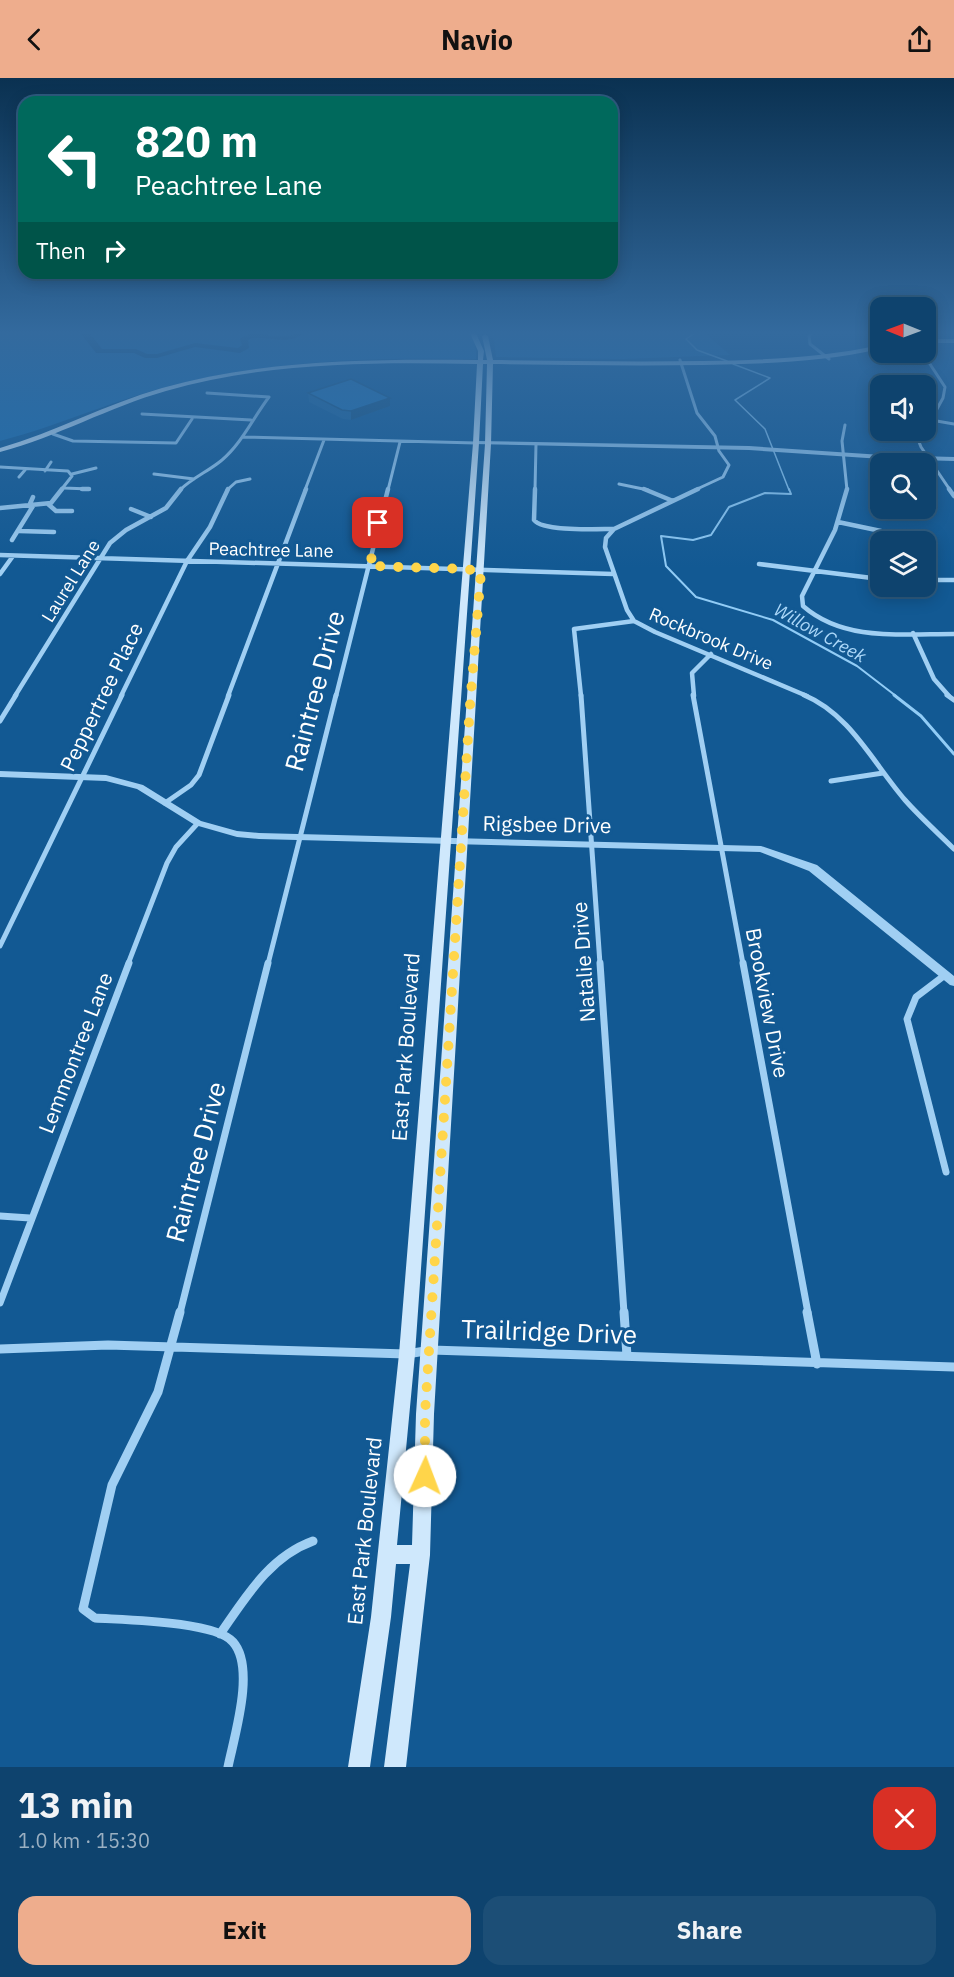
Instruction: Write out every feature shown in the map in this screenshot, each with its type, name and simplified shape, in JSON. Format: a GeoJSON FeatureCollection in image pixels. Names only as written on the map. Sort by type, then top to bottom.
{"type":"FeatureCollection","features":[{"type":"Feature","properties":{"kind":"main road"},"geometry":{"type":"LineString","coordinates":[[0,450],[53,434],[108,410]]}},
{"type":"Feature","properties":{"kind":"main road","name":"East Park Boulevard"},"geometry":{"type":"LineString","coordinates":[[359,1767],[387,1554],[407,1354],[478,410]]}},
{"type":"Feature","properties":{"kind":"main road","name":"East Park Boulevard"},"geometry":{"type":"LineString","coordinates":[[395,1767],[421,1555],[425,1414],[431,1350],[470,705],[481,572],[489,410]]}},
{"type":"Feature","properties":{"kind":"main road"},"geometry":{"type":"LineString","coordinates":[[387,1554],[421,1555]]}},
{"type":"Feature","properties":{"kind":"street","name":"Laurel Lane"},"geometry":{"type":"LineString","coordinates":[[0,721],[100,558],[119,536],[165,508],[194,479],[221,461],[242,437],[250,420],[261,410]]}},
{"type":"Feature","properties":{"kind":"street"},"geometry":{"type":"LineString","coordinates":[[536,444],[534,520],[537,524],[549,527],[614,529],[723,477],[729,465],[717,447],[715,436],[696,410]]}},
{"type":"Feature","properties":{"kind":"street"},"geometry":{"type":"LineString","coordinates":[[142,414],[192,419],[250,420]]}},
{"type":"Feature","properties":{"kind":"street"},"geometry":{"type":"LineString","coordinates":[[53,434],[73,441],[176,443],[192,419]]}},
{"type":"Feature","properties":{"kind":"street"},"geometry":{"type":"LineString","coordinates":[[936,421],[954,424]]}},
{"type":"Feature","properties":{"kind":"street"},"geometry":{"type":"LineString","coordinates":[[845,425],[840,439],[847,488],[838,522],[813,569],[802,596],[803,606],[812,615],[847,629],[954,634]]}},
{"type":"Feature","properties":{"kind":"street"},"geometry":{"type":"LineString","coordinates":[[242,437],[476,444],[717,447],[870,456]]}},
{"type":"Feature","properties":{"kind":"street"},"geometry":{"type":"LineString","coordinates":[[165,803],[181,794],[199,775],[280,564],[324,440]]}},
{"type":"Feature","properties":{"kind":"street","name":"Raintree Drive"},"geometry":{"type":"LineString","coordinates":[[220,1634],[204,1627],[95,1617],[83,1609],[112,1485],[158,1392],[284,906],[298,839],[370,566],[400,442]]}},
{"type":"Feature","properties":{"kind":"street"},"geometry":{"type":"LineString","coordinates":[[936,459],[954,459]]}},
{"type":"Feature","properties":{"kind":"street"},"geometry":{"type":"LineString","coordinates":[[0,466],[7,462]]}},
{"type":"Feature","properties":{"kind":"street"},"geometry":{"type":"LineString","coordinates":[[45,471],[51,462]]}},
{"type":"Feature","properties":{"kind":"street"},"geometry":{"type":"LineString","coordinates":[[0,466],[25,470],[62,471],[72,474],[96,468]]}},
{"type":"Feature","properties":{"kind":"street"},"geometry":{"type":"LineString","coordinates":[[19,477],[25,470]]}},
{"type":"Feature","properties":{"kind":"street"},"geometry":{"type":"LineString","coordinates":[[936,470],[954,496]]}},
{"type":"Feature","properties":{"kind":"street"},"geometry":{"type":"LineString","coordinates":[[58,476],[62,471]]}},
{"type":"Feature","properties":{"kind":"street"},"geometry":{"type":"LineString","coordinates":[[0,508],[48,504],[55,501],[72,474]]}},
{"type":"Feature","properties":{"kind":"street"},"geometry":{"type":"LineString","coordinates":[[154,474],[194,479]]}},
{"type":"Feature","properties":{"kind":"street","name":"Peppertree Place"},"geometry":{"type":"LineString","coordinates":[[0,946],[187,561],[210,527],[230,487],[236,482],[250,479]]}},
{"type":"Feature","properties":{"kind":"street"},"geometry":{"type":"LineString","coordinates":[[619,484],[640,487],[673,501]]}},
{"type":"Feature","properties":{"kind":"street"},"geometry":{"type":"LineString","coordinates":[[64,488],[89,489]]}},
{"type":"Feature","properties":{"kind":"street"},"geometry":{"type":"LineString","coordinates":[[12,540],[19,531],[33,497]]}},
{"type":"Feature","properties":{"kind":"street"},"geometry":{"type":"LineString","coordinates":[[48,504],[56,511],[72,511]]}},
{"type":"Feature","properties":{"kind":"street"},"geometry":{"type":"LineString","coordinates":[[131,509],[151,517]]}},
{"type":"Feature","properties":{"kind":"street"},"geometry":{"type":"LineString","coordinates":[[838,522],[881,531]]}},
{"type":"Feature","properties":{"kind":"street","name":"Rockbrook Drive"},"geometry":{"type":"LineString","coordinates":[[614,529],[604,544],[623,601],[634,621],[820,702],[844,722],[883,773],[926,823],[954,849]]}},
{"type":"Feature","properties":{"kind":"street"},"geometry":{"type":"LineString","coordinates":[[19,531],[54,532]]}},
{"type":"Feature","properties":{"kind":"street","name":"Peachtree Lane"},"geometry":{"type":"LineString","coordinates":[[0,555],[466,569],[481,572],[613,574]]}},
{"type":"Feature","properties":{"kind":"street"},"geometry":{"type":"LineString","coordinates":[[0,574],[13,556]]}},
{"type":"Feature","properties":{"kind":"street"},"geometry":{"type":"LineString","coordinates":[[759,564],[813,569],[843,576],[870,578]]}},
{"type":"Feature","properties":{"kind":"street"},"geometry":{"type":"LineString","coordinates":[[936,580],[954,580]]}},
{"type":"Feature","properties":{"kind":"street","name":"Natalie Drive"},"geometry":{"type":"LineString","coordinates":[[627,1356],[593,844],[574,629],[579,626],[611,626],[634,621]]}},
{"type":"Feature","properties":{"kind":"street"},"geometry":{"type":"LineString","coordinates":[[913,633],[928,661],[934,681],[954,700]]}},
{"type":"Feature","properties":{"kind":"street","name":"Brookview Drive"},"geometry":{"type":"LineString","coordinates":[[711,654],[692,673],[691,682],[817,1364]]}},
{"type":"Feature","properties":{"kind":"street"},"geometry":{"type":"LineString","coordinates":[[831,781],[883,773]]}},
{"type":"Feature","properties":{"kind":"street","name":"Rigsbee Drive"},"geometry":{"type":"LineString","coordinates":[[0,774],[82,777],[124,782],[148,791],[198,823],[237,834],[298,839],[721,847],[774,852],[813,868],[950,978]]}},
{"type":"Feature","properties":{"kind":"street","name":"Lemmontree Lane"},"geometry":{"type":"LineString","coordinates":[[0,1303],[30,1218],[167,863],[176,847],[198,823]]}},
{"type":"Feature","properties":{"kind":"street"},"geometry":{"type":"LineString","coordinates":[[946,1172],[944,1154],[907,1019],[916,997],[950,978]]}},
{"type":"Feature","properties":{"kind":"street"},"geometry":{"type":"LineString","coordinates":[[0,1216],[30,1218]]}},
{"type":"Feature","properties":{"kind":"street","name":"Trailridge Drive"},"geometry":{"type":"LineString","coordinates":[[0,1349],[169,1346],[407,1354],[431,1350],[954,1367]]}},
{"type":"Feature","properties":{"kind":"street"},"geometry":{"type":"LineString","coordinates":[[228,1767],[242,1694],[242,1665],[233,1641],[220,1634],[277,1561],[300,1544],[313,1541]]}},
{"type":"Feature","properties":{"kind":"shaded area"},"geometry":{"type":"Polygon","coordinates":[[[0,410],[95,410],[46,427],[0,441],[0,410]]]}},
{"type":"Feature","properties":{"kind":"waterway","name":"Willow Creek"},"geometry":{"type":"LineString","coordinates":[[745,410],[765,429],[789,490]]}},
{"type":"Feature","properties":{"kind":"waterway","name":"Willow Creek"},"geometry":{"type":"LineString","coordinates":[[789,489],[791,494],[765,493],[729,507],[711,535],[693,540],[661,536],[666,566],[696,597],[773,620],[857,666],[896,696]]}},
{"type":"Feature","properties":{"kind":"waterway","name":"Willow Creek"},"geometry":{"type":"LineString","coordinates":[[894,695],[921,716],[954,754]]}},
{"type":"Feature","properties":{"kind":"route"},"geometry":{"type":"LineString","coordinates":[[378,523],[370,566],[466,569],[481,572],[470,705],[431,1350],[425,1414],[425,1476]]}}]}
